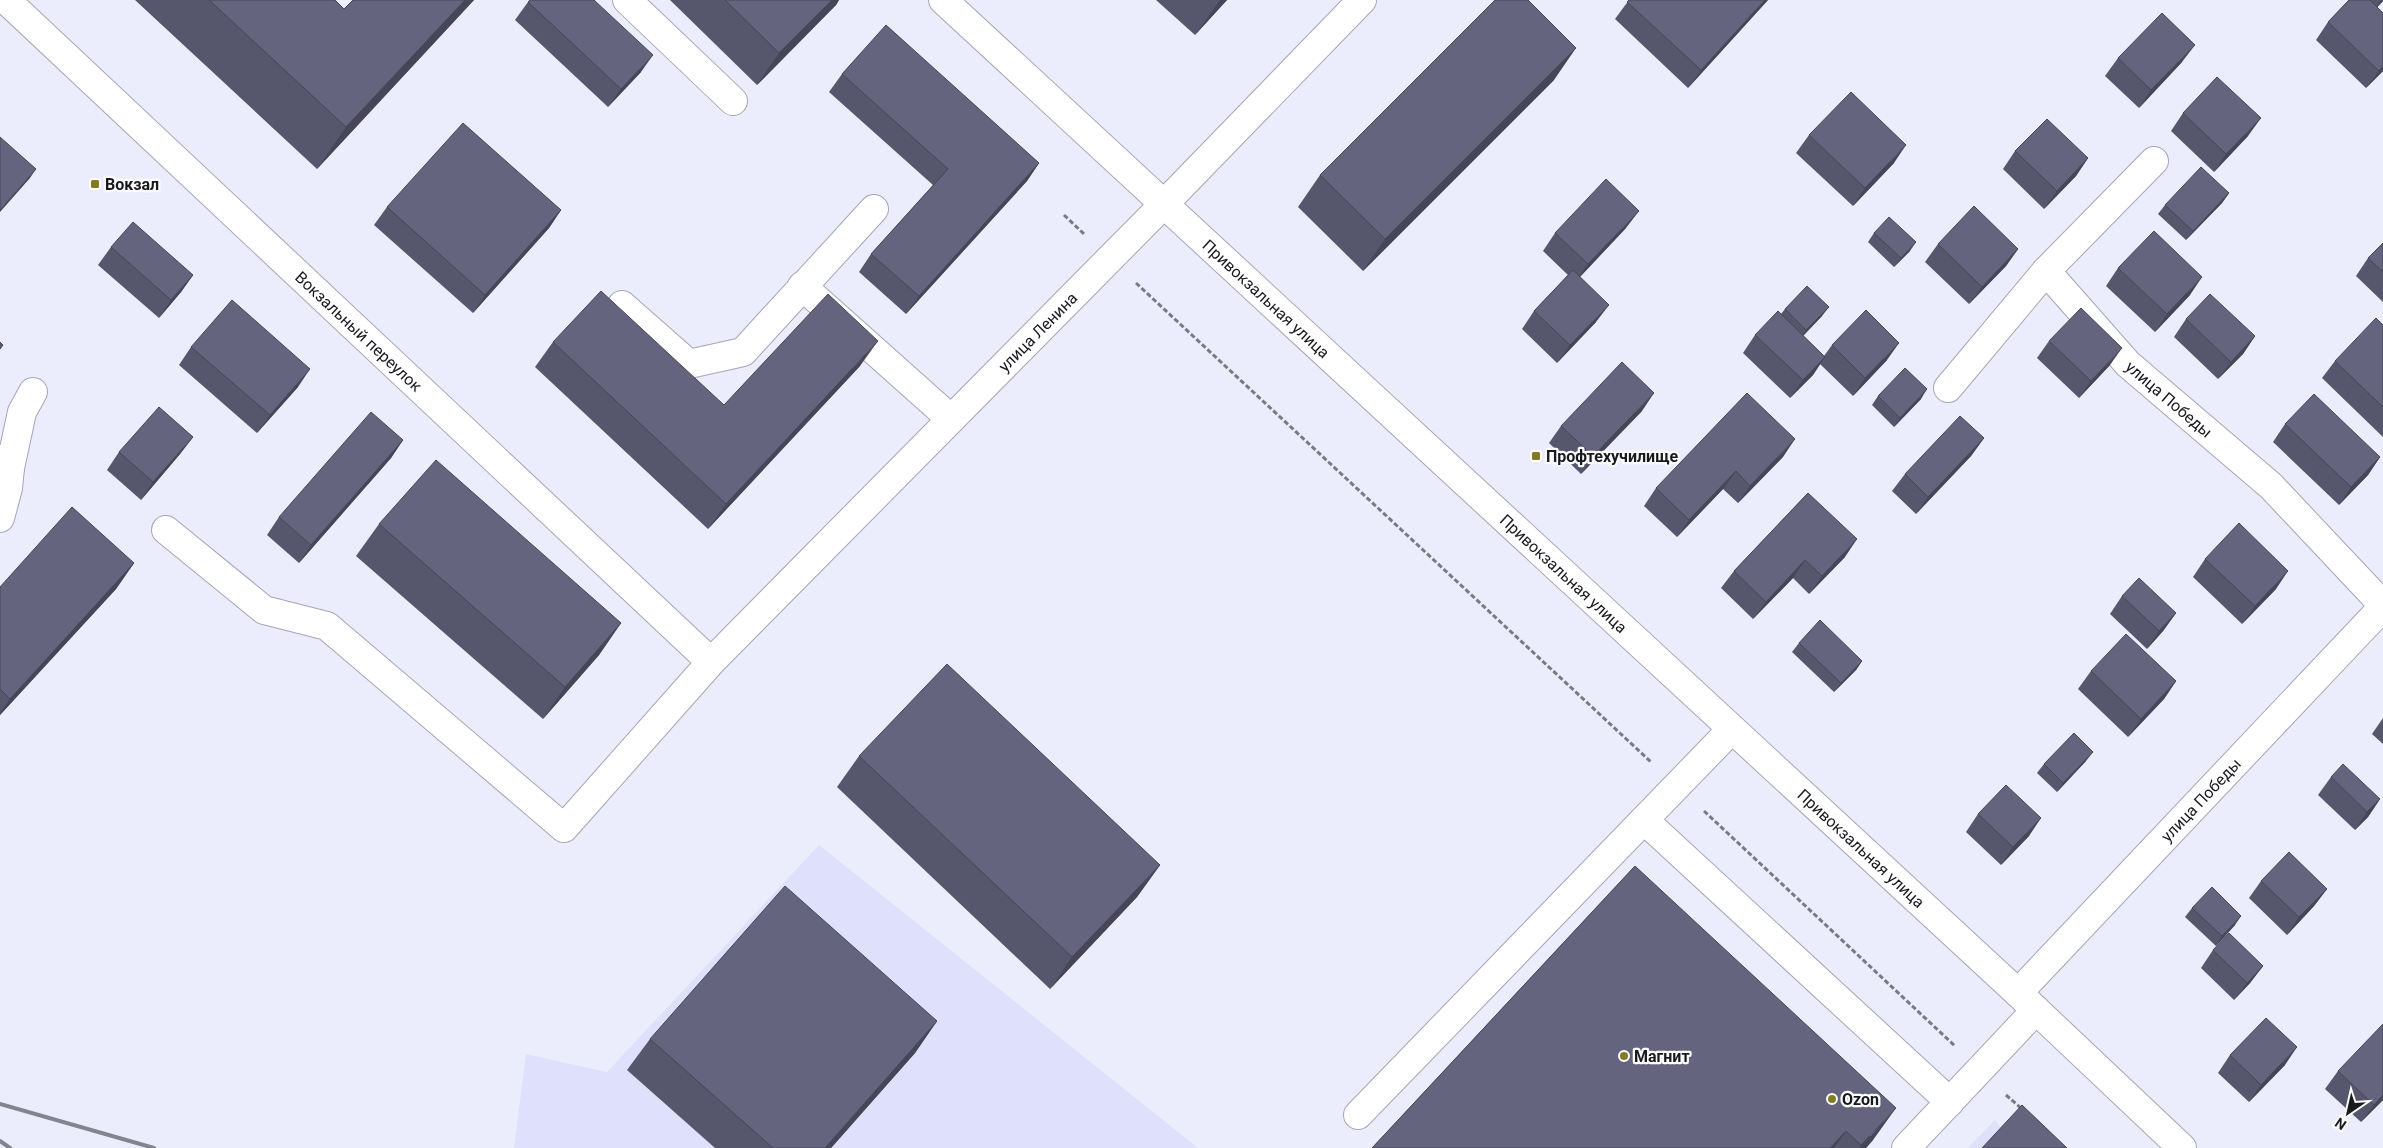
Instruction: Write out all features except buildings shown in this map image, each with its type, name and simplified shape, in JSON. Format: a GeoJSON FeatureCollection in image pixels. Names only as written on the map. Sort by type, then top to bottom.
{"type":"FeatureCollection","features":[{"type":"Feature","properties":{"kind":"street","name":"Вокзальный переулок"},"geometry":{"type":"LineString","coordinates":[[6,0],[711,662]]}},
{"type":"Feature","properties":{"kind":"street"},"geometry":{"type":"LineString","coordinates":[[627,0],[733,101]]}},
{"type":"Feature","properties":{"kind":"street","name":"Привокзальная улица"},"geometry":{"type":"LineString","coordinates":[[944,0],[1732,728],[2182,1148]]}},
{"type":"Feature","properties":{"kind":"street","name":"улица Ленина"},"geometry":{"type":"LineString","coordinates":[[166,530],[264,610],[327,626],[564,828],[711,662],[1165,203],[1362,0]]}},
{"type":"Feature","properties":{"kind":"street"},"geometry":{"type":"LineString","coordinates":[[1948,388],[2046,272],[2154,161]]}},
{"type":"Feature","properties":{"kind":"street"},"geometry":{"type":"LineString","coordinates":[[622,305],[690,364],[743,352],[874,209]]}},
{"type":"Feature","properties":{"kind":"street","name":"улица Победы"},"geometry":{"type":"LineString","coordinates":[[1906,1148],[1980,1070],[2027,1002],[2383,606],[2271,486],[2128,364],[2046,272]]}},
{"type":"Feature","properties":{"kind":"street"},"geometry":{"type":"LineString","coordinates":[[802,286],[951,419]]}},
{"type":"Feature","properties":{"kind":"street"},"geometry":{"type":"LineString","coordinates":[[0,518],[8,488],[5,464],[22,412],[33,392]]}},
{"type":"Feature","properties":{"kind":"street"},"geometry":{"type":"LineString","coordinates":[[1358,1115],[1732,728]]}},
{"type":"Feature","properties":{"kind":"street"},"geometry":{"type":"LineString","coordinates":[[1644,820],[1950,1102]]}},
{"type":"Feature","properties":{"kind":"path"},"geometry":{"type":"LineString","coordinates":[[1064,215],[2026,1114]]}},
{"type":"Feature","properties":{"kind":"shaded area"},"geometry":{"type":"Polygon","coordinates":[[[819,845],[1198,1148],[514,1148],[526,1054],[607,1072],[819,845]]]}},
{"type":"Feature","properties":{"kind":"shaded area"},"geometry":{"type":"Polygon","coordinates":[[[1995,1120],[2022,1148],[1968,1148],[1995,1120]]]}},
{"type":"Feature","properties":{"kind":"railway"},"geometry":{"type":"LineString","coordinates":[[0,1104],[154,1148]]}},
{"type":"Feature","properties":{"kind":"railway"},"geometry":{"type":"LineString","coordinates":[[0,1141],[10,1148]]}},
{"type":"Feature","properties":{"kind":"place","name":"Вокзал"},"geometry":{"type":"Point","coordinates":[95,184]}},
{"type":"Feature","properties":{"kind":"place","name":"Профтехучилище"},"geometry":{"type":"Point","coordinates":[1536,456]}},
{"type":"Feature","properties":{"kind":"place","name":"Магнит"},"geometry":{"type":"Point","coordinates":[1624,1056]}},
{"type":"Feature","properties":{"kind":"place","name":"Ozon"},"geometry":{"type":"Point","coordinates":[1832,1099]}}]}
